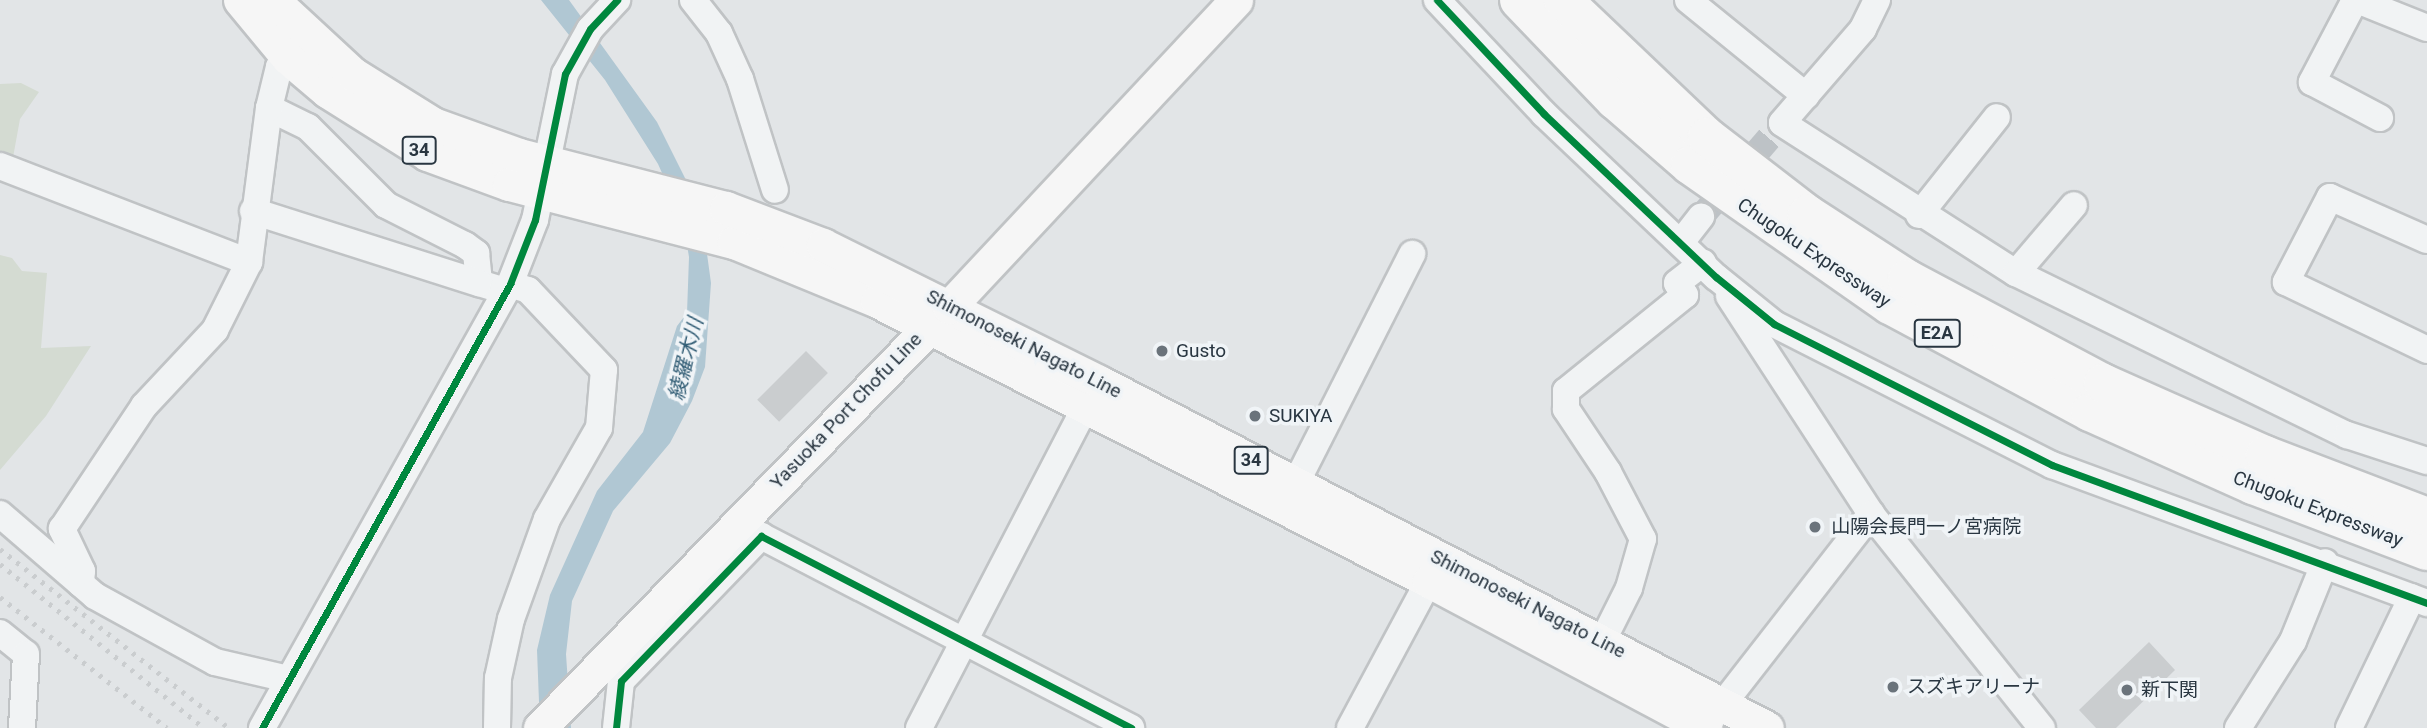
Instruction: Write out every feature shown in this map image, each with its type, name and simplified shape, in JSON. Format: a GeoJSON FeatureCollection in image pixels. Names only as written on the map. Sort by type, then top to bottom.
{"type":"FeatureCollection","features":[{"type":"Feature","properties":{"kind":"highway","name":"Chugoku Expressway"},"geometry":{"type":"LineString","coordinates":[[1519,0],[1615,100],[1690,165],[1890,306],[2090,412],[2253,485],[2427,551]]}},
{"type":"Feature","properties":{"kind":"highway","name":"Chugoku Expressway"},"geometry":{"type":"LineString","coordinates":[[1563,0],[1707,137],[1807,214],[1907,279],[2104,383],[2266,455],[2427,517]]}},
{"type":"Feature","properties":{"kind":"main road","name":"Shimonoseki Nagato Line"},"geometry":{"type":"LineString","coordinates":[[240,0],[288,58],[391,136],[456,167],[545,177],[643,183],[726,208],[823,245],[938,317],[1435,570],[1596,655],[1710,720],[1767,728]]}},
{"type":"Feature","properties":{"kind":"main road","name":"Shimonoseki Nagato Line"},"geometry":{"type":"LineString","coordinates":[[273,0],[353,74],[391,101],[545,177],[646,215],[734,242],[938,317]]}},
{"type":"Feature","properties":{"kind":"main road","name":"Yasuoka Port Chofu Line"},"geometry":{"type":"LineString","coordinates":[[540,728],[938,317],[1236,0]]}},
{"type":"Feature","properties":{"kind":"main road","name":"Shimonoseki Nagato Line"},"geometry":{"type":"LineString","coordinates":[[1093,394],[1296,483],[1435,570]]}},
{"type":"Feature","properties":{"kind":"street"},"geometry":{"type":"LineString","coordinates":[[693,0],[719,33],[740,79],[775,190]]}},
{"type":"Feature","properties":{"kind":"street"},"geometry":{"type":"LineString","coordinates":[[1437,0],[1544,114],[1682,241],[1709,270],[1774,324],[2052,465],[2325,562],[2419,600],[2349,728]]}},
{"type":"Feature","properties":{"kind":"street"},"geometry":{"type":"LineString","coordinates":[[1688,0],[1805,96]]}},
{"type":"Feature","properties":{"kind":"street"},"geometry":{"type":"LineString","coordinates":[[1877,0],[1863,29],[1782,123],[1919,215],[2016,273],[2347,435],[2427,461]]}},
{"type":"Feature","properties":{"kind":"street"},"geometry":{"type":"LineString","coordinates":[[2380,118],[2312,82],[2356,0],[2427,28]]}},
{"type":"Feature","properties":{"kind":"street"},"geometry":{"type":"LineString","coordinates":[[262,728],[508,288],[545,177],[565,74],[590,29],[614,2]]}},
{"type":"Feature","properties":{"kind":"street"},"geometry":{"type":"LineString","coordinates":[[81,584],[82,571],[62,529],[144,406],[215,330],[249,262],[253,211],[269,108],[279,67],[288,58]]}},
{"type":"Feature","properties":{"kind":"street"},"geometry":{"type":"LineString","coordinates":[[269,108],[308,127],[386,205],[476,253],[479,282]]}},
{"type":"Feature","properties":{"kind":"street"},"geometry":{"type":"LineString","coordinates":[[1919,215],[1997,117]]}},
{"type":"Feature","properties":{"kind":"street"},"geometry":{"type":"LineString","coordinates":[[0,166],[249,262]]}},
{"type":"Feature","properties":{"kind":"street"},"geometry":{"type":"LineString","coordinates":[[2427,240],[2330,197],[2286,282],[2427,350]]}},
{"type":"Feature","properties":{"kind":"street"},"geometry":{"type":"LineString","coordinates":[[2016,273],[2074,205]]}},
{"type":"Feature","properties":{"kind":"street"},"geometry":{"type":"LineString","coordinates":[[253,211],[479,282],[528,290],[604,370],[599,428],[547,519],[511,619],[498,678],[497,728]]}},
{"type":"Feature","properties":{"kind":"street"},"geometry":{"type":"LineString","coordinates":[[1682,241],[1701,217]]}},
{"type":"Feature","properties":{"kind":"street"},"geometry":{"type":"LineString","coordinates":[[1296,483],[1412,254]]}},
{"type":"Feature","properties":{"kind":"street"},"geometry":{"type":"LineString","coordinates":[[1709,270],[1871,514],[2042,728]]}},
{"type":"Feature","properties":{"kind":"street"},"geometry":{"type":"LineString","coordinates":[[1596,655],[1643,539],[1608,472],[1566,408],[1566,391],[1685,295],[1677,283],[1709,270]]}},
{"type":"Feature","properties":{"kind":"street"},"geometry":{"type":"LineString","coordinates":[[919,728],[1093,394]]}},
{"type":"Feature","properties":{"kind":"street"},"geometry":{"type":"LineString","coordinates":[[0,514],[81,584],[215,662],[288,679]]}},
{"type":"Feature","properties":{"kind":"street"},"geometry":{"type":"LineString","coordinates":[[1710,720],[1871,514]]}},
{"type":"Feature","properties":{"kind":"street"},"geometry":{"type":"LineString","coordinates":[[616,728],[621,681],[761,536],[1131,728]]}},
{"type":"Feature","properties":{"kind":"street"},"geometry":{"type":"LineString","coordinates":[[2238,728],[2293,641],[2325,562]]}},
{"type":"Feature","properties":{"kind":"street"},"geometry":{"type":"LineString","coordinates":[[1350,728],[1435,570]]}},
{"type":"Feature","properties":{"kind":"street"},"geometry":{"type":"LineString","coordinates":[[0,633],[26,653],[22,728]]}},
{"type":"Feature","properties":{"kind":"shaded area"},"geometry":{"type":"Polygon","coordinates":[[[21,83],[39,92],[20,119],[12,163],[0,159],[0,84],[21,83]]]}},
{"type":"Feature","properties":{"kind":"shaded area"},"geometry":{"type":"Polygon","coordinates":[[[0,255],[12,258],[22,271],[47,273],[41,348],[91,346],[46,416],[0,470],[0,255]]]}},
{"type":"Feature","properties":{"kind":"water","name":"綾羅木川"},"geometry":{"type":"Polygon","coordinates":[[[541,0],[569,0],[657,122],[701,210],[711,283],[705,367],[692,401],[670,443],[613,511],[572,601],[566,654],[571,728],[540,728],[537,650],[550,595],[597,491],[643,432],[677,326],[687,313],[689,257],[683,220],[658,164],[605,80],[541,0]]]}},
{"type":"Feature","properties":{"kind":"building"},"geometry":{"type":"Polygon","coordinates":[[[806,351],[828,373],[779,422],[757,400],[806,351]]]}},
{"type":"Feature","properties":{"kind":"building","name":"新下関"},"geometry":{"type":"Polygon","coordinates":[[[2149,642],[2175,670],[2116,728],[2096,728],[2079,710],[2149,642]]]}},
{"type":"Feature","properties":{"kind":"tunnel"},"geometry":{"type":"LineString","coordinates":[[1701,217],[1782,123]]}},
{"type":"Feature","properties":{"kind":"railway"},"geometry":{"type":"LineString","coordinates":[[0,549],[229,728]]}},
{"type":"Feature","properties":{"kind":"railway"},"geometry":{"type":"LineString","coordinates":[[0,564],[204,728]]}},
{"type":"Feature","properties":{"kind":"railway"},"geometry":{"type":"LineString","coordinates":[[0,597],[167,728]]}},
{"type":"Feature","properties":{"kind":"cycle path"},"geometry":{"type":"LineString","coordinates":[[262,728],[510,284],[535,220],[565,74],[590,29],[617,0]]}},
{"type":"Feature","properties":{"kind":"cycle path"},"geometry":{"type":"LineString","coordinates":[[1437,0],[1544,114],[1716,277],[1774,324],[2052,465],[2427,603]]}},
{"type":"Feature","properties":{"kind":"cycle path"},"geometry":{"type":"LineString","coordinates":[[616,728],[621,681],[761,536],[1131,728]]}},
{"type":"Feature","properties":{"kind":"place","name":"Gusto"},"geometry":{"type":"Point","coordinates":[1162,351]}},
{"type":"Feature","properties":{"kind":"place","name":"SUKIYA"},"geometry":{"type":"Point","coordinates":[1255,416]}},
{"type":"Feature","properties":{"kind":"place","name":"山陽会長門一ノ宮病院"},"geometry":{"type":"Point","coordinates":[1815,527]}},
{"type":"Feature","properties":{"kind":"place","name":"スズキアリーナ"},"geometry":{"type":"Point","coordinates":[1893,687]}},
{"type":"Feature","properties":{"kind":"place","name":"新下関"},"geometry":{"type":"Point","coordinates":[2127,690]}}]}
